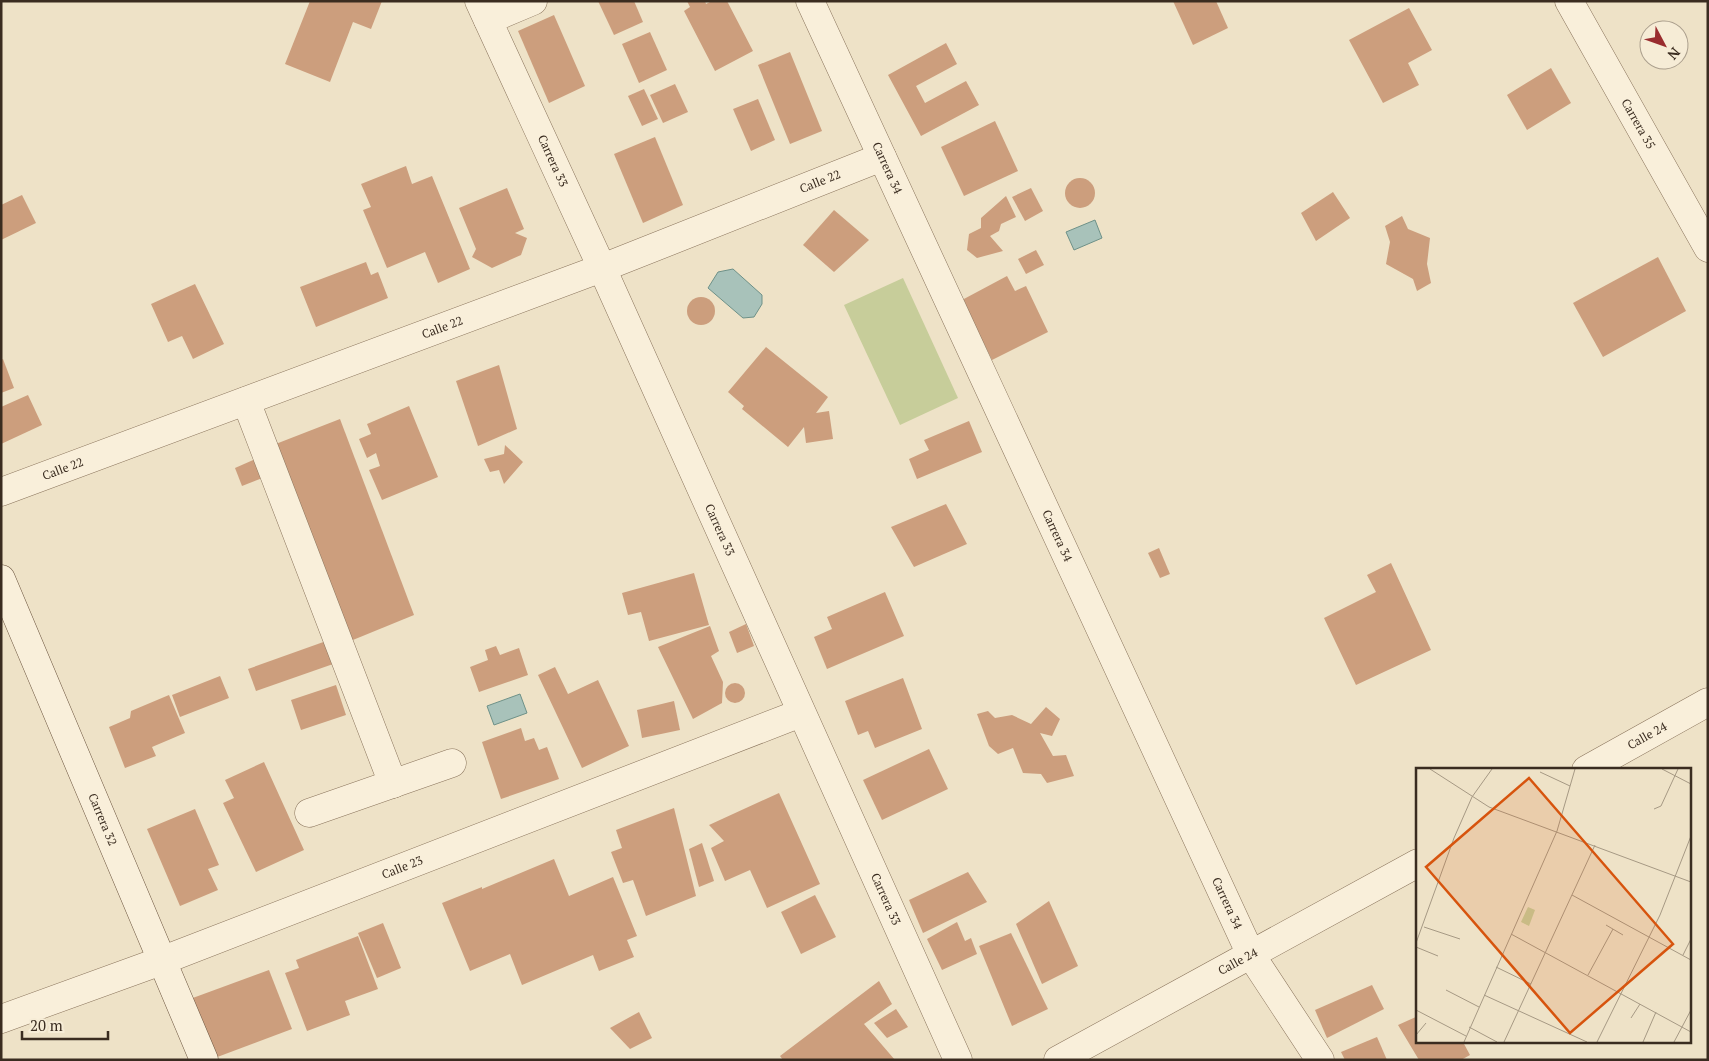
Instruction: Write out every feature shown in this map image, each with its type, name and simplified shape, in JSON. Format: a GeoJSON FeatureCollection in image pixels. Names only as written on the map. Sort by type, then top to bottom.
{"type":"FeatureCollection","features":[{"type":"Feature","properties":{"kind":"street"},"geometry":{"type":"LineString","coordinates":[[483,11],[533,1]]}},
{"type":"Feature","properties":{"kind":"street","name":"Carrera 34"},"geometry":{"type":"LineString","coordinates":[[810,1],[1252,955],[1320,1060]]}},
{"type":"Feature","properties":{"kind":"street","name":"Carrera 35"},"geometry":{"type":"LineString","coordinates":[[1569,1],[1708,248]]}},
{"type":"Feature","properties":{"kind":"street","name":"Carrera 33"},"geometry":{"type":"LineString","coordinates":[[483,11],[602,268],[958,1060]]}},
{"type":"Feature","properties":{"kind":"street","name":"Calle 22"},"geometry":{"type":"LineString","coordinates":[[1,492],[602,268],[882,157]]}},
{"type":"Feature","properties":{"kind":"street"},"geometry":{"type":"LineString","coordinates":[[246,401],[393,784]]}},
{"type":"Feature","properties":{"kind":"street","name":"Carrera 32"},"geometry":{"type":"LineString","coordinates":[[1,580],[204,1060]]}},
{"type":"Feature","properties":{"kind":"street","name":"Calle 24"},"geometry":{"type":"LineString","coordinates":[[1590,768],[1708,702]]}},
{"type":"Feature","properties":{"kind":"street","name":"Calle 23"},"geometry":{"type":"LineString","coordinates":[[1,1019],[161,960],[801,713]]}},
{"type":"Feature","properties":{"kind":"street"},"geometry":{"type":"LineString","coordinates":[[309,814],[452,763]]}},
{"type":"Feature","properties":{"kind":"street","name":"Calle 24"},"geometry":{"type":"LineString","coordinates":[[1058,1060],[1416,864]]}},
{"type":"Feature","properties":{"kind":"green space"},"geometry":{"type":"Polygon","coordinates":[[[903,278],[958,398],[900,425],[844,305],[903,278]]]}},
{"type":"Feature","properties":{"kind":"water"},"geometry":{"type":"Polygon","coordinates":[[[1095,220],[1102,238],[1074,250],[1066,232],[1095,220]]]}},
{"type":"Feature","properties":{"kind":"water"},"geometry":{"type":"Polygon","coordinates":[[[733,269],[762,295],[762,304],[754,317],[743,318],[708,288],[718,272],[733,269]]]}},
{"type":"Feature","properties":{"kind":"water"},"geometry":{"type":"Polygon","coordinates":[[[520,694],[527,713],[494,725],[487,706],[520,694]]]}},
{"type":"Feature","properties":{"kind":"building"},"geometry":{"type":"Polygon","coordinates":[[[310,1],[382,1],[371,29],[353,22],[330,82],[285,64],[310,1]]]}},
{"type":"Feature","properties":{"kind":"building"},"geometry":{"type":"Polygon","coordinates":[[[598,1],[634,1],[643,22],[614,35],[598,1]]]}},
{"type":"Feature","properties":{"kind":"building"},"geometry":{"type":"Polygon","coordinates":[[[687,1],[705,1],[706,4],[712,1],[727,1],[753,51],[715,71],[684,11],[690,7],[687,1]]]}},
{"type":"Feature","properties":{"kind":"building"},"geometry":{"type":"Polygon","coordinates":[[[1173,1],[1216,1],[1228,28],[1193,45],[1173,1]]]}},
{"type":"Feature","properties":{"kind":"building"},"geometry":{"type":"Polygon","coordinates":[[[1409,8],[1432,50],[1408,63],[1419,85],[1383,103],[1349,40],[1409,8]]]}},
{"type":"Feature","properties":{"kind":"building"},"geometry":{"type":"Polygon","coordinates":[[[554,15],[585,86],[549,103],[518,31],[554,15]]]}},
{"type":"Feature","properties":{"kind":"building"},"geometry":{"type":"Polygon","coordinates":[[[650,32],[667,70],[639,83],[622,44],[650,32]]]}},
{"type":"Feature","properties":{"kind":"building"},"geometry":{"type":"Polygon","coordinates":[[[946,43],[957,64],[916,86],[925,103],[966,81],[979,105],[921,136],[888,75],[946,43]]]}},
{"type":"Feature","properties":{"kind":"building"},"geometry":{"type":"Polygon","coordinates":[[[790,52],[822,131],[790,144],[758,65],[790,52]]]}},
{"type":"Feature","properties":{"kind":"building"},"geometry":{"type":"Polygon","coordinates":[[[1551,68],[1571,103],[1527,130],[1507,95],[1551,68]]]}},
{"type":"Feature","properties":{"kind":"building"},"geometry":{"type":"Polygon","coordinates":[[[675,84],[688,112],[663,123],[650,95],[675,84]]]}},
{"type":"Feature","properties":{"kind":"building"},"geometry":{"type":"Polygon","coordinates":[[[644,89],[658,119],[642,126],[628,96],[644,89]]]}},
{"type":"Feature","properties":{"kind":"building"},"geometry":{"type":"Polygon","coordinates":[[[758,99],[775,140],[751,151],[733,109],[758,99]]]}},
{"type":"Feature","properties":{"kind":"building"},"geometry":{"type":"Polygon","coordinates":[[[995,121],[1018,171],[964,196],[941,147],[995,121]]]}},
{"type":"Feature","properties":{"kind":"building"},"geometry":{"type":"Polygon","coordinates":[[[655,137],[683,205],[643,223],[614,154],[655,137]]]}},
{"type":"Feature","properties":{"kind":"building"},"geometry":{"type":"Polygon","coordinates":[[[406,166],[412,184],[432,176],[470,269],[438,283],[425,252],[387,268],[363,210],[371,207],[361,184],[406,166]]]}},
{"type":"Feature","properties":{"kind":"building"},"geometry":{"type":"Polygon","coordinates":[[[1080,178],[1091,182],[1095,193],[1091,204],[1080,208],[1069,204],[1065,193],[1069,182],[1080,178]]]}},
{"type":"Feature","properties":{"kind":"building"},"geometry":{"type":"Polygon","coordinates":[[[507,188],[524,229],[515,233],[527,238],[521,255],[492,268],[472,257],[476,249],[459,208],[507,188]]]}},
{"type":"Feature","properties":{"kind":"building"},"geometry":{"type":"Polygon","coordinates":[[[1031,188],[1043,211],[1025,221],[1012,197],[1031,188]]]}},
{"type":"Feature","properties":{"kind":"building"},"geometry":{"type":"Polygon","coordinates":[[[1333,192],[1350,218],[1316,241],[1301,213],[1333,192]]]}},
{"type":"Feature","properties":{"kind":"building"},"geometry":{"type":"Polygon","coordinates":[[[22,195],[36,223],[1,240],[1,205],[22,195]]]}},
{"type":"Feature","properties":{"kind":"building"},"geometry":{"type":"Polygon","coordinates":[[[1006,196],[1016,217],[1001,224],[999,231],[990,236],[1003,251],[977,258],[967,250],[969,234],[981,228],[981,218],[1006,196]]]}},
{"type":"Feature","properties":{"kind":"building"},"geometry":{"type":"Polygon","coordinates":[[[834,210],[869,240],[834,272],[803,245],[834,210]]]}},
{"type":"Feature","properties":{"kind":"building"},"geometry":{"type":"Polygon","coordinates":[[[1402,216],[1408,229],[1430,238],[1427,264],[1431,283],[1417,291],[1413,279],[1386,264],[1390,242],[1385,226],[1402,216]]]}},
{"type":"Feature","properties":{"kind":"building"},"geometry":{"type":"Polygon","coordinates":[[[1036,250],[1044,265],[1026,274],[1018,259],[1036,250]]]}},
{"type":"Feature","properties":{"kind":"building"},"geometry":{"type":"Polygon","coordinates":[[[1658,257],[1686,311],[1603,357],[1573,303],[1658,257]]]}},
{"type":"Feature","properties":{"kind":"building"},"geometry":{"type":"Polygon","coordinates":[[[366,262],[371,275],[378,272],[388,298],[316,327],[300,287],[366,262]]]}},
{"type":"Feature","properties":{"kind":"building"},"geometry":{"type":"Polygon","coordinates":[[[1007,276],[1015,291],[1026,286],[1048,332],[992,360],[962,300],[1007,276]]]}},
{"type":"Feature","properties":{"kind":"building"},"geometry":{"type":"Polygon","coordinates":[[[195,284],[224,344],[193,359],[182,336],[168,342],[151,304],[195,284]]]}},
{"type":"Feature","properties":{"kind":"building"},"geometry":{"type":"Polygon","coordinates":[[[701,297],[711,301],[715,311],[711,321],[701,325],[691,321],[687,311],[691,301],[701,297]]]}},
{"type":"Feature","properties":{"kind":"building"},"geometry":{"type":"Polygon","coordinates":[[[766,347],[828,397],[816,413],[829,411],[833,439],[806,443],[804,427],[788,447],[742,409],[744,406],[728,392],[766,347]]]}},
{"type":"Feature","properties":{"kind":"building"},"geometry":{"type":"Polygon","coordinates":[[[3,359],[14,388],[1,393],[1,360],[3,359]]]}},
{"type":"Feature","properties":{"kind":"building"},"geometry":{"type":"Polygon","coordinates":[[[499,365],[517,429],[478,446],[456,381],[499,365]]]}},
{"type":"Feature","properties":{"kind":"building"},"geometry":{"type":"Polygon","coordinates":[[[28,395],[42,425],[1,444],[1,407],[28,395]]]}},
{"type":"Feature","properties":{"kind":"building"},"geometry":{"type":"Polygon","coordinates":[[[409,406],[438,477],[382,500],[369,470],[380,466],[376,453],[367,458],[359,439],[371,434],[367,424],[409,406]]]}},
{"type":"Feature","properties":{"kind":"building"},"geometry":{"type":"Polygon","coordinates":[[[340,419],[414,615],[348,642],[268,447],[340,419]]]}},
{"type":"Feature","properties":{"kind":"building"},"geometry":{"type":"Polygon","coordinates":[[[969,421],[982,452],[917,479],[909,459],[929,450],[924,440],[969,421]]]}},
{"type":"Feature","properties":{"kind":"building"},"geometry":{"type":"Polygon","coordinates":[[[505,445],[523,462],[504,484],[499,470],[490,472],[484,459],[504,454],[505,445]]]}},
{"type":"Feature","properties":{"kind":"building"},"geometry":{"type":"Polygon","coordinates":[[[258,458],[265,477],[242,486],[235,468],[258,458]]]}},
{"type":"Feature","properties":{"kind":"building"},"geometry":{"type":"Polygon","coordinates":[[[946,504],[967,544],[914,567],[891,527],[946,504]]]}},
{"type":"Feature","properties":{"kind":"building"},"geometry":{"type":"Polygon","coordinates":[[[1159,548],[1170,574],[1160,578],[1148,553],[1159,548]]]}},
{"type":"Feature","properties":{"kind":"building"},"geometry":{"type":"Polygon","coordinates":[[[1391,563],[1431,650],[1356,685],[1324,618],[1376,592],[1367,575],[1391,563]]]}},
{"type":"Feature","properties":{"kind":"building"},"geometry":{"type":"Polygon","coordinates":[[[694,573],[709,625],[649,641],[641,612],[628,615],[622,593],[694,573]]]}},
{"type":"Feature","properties":{"kind":"building"},"geometry":{"type":"Polygon","coordinates":[[[885,592],[904,636],[827,669],[814,637],[832,629],[827,617],[885,592]]]}},
{"type":"Feature","properties":{"kind":"building"},"geometry":{"type":"Polygon","coordinates":[[[746,624],[754,646],[737,653],[729,632],[746,624]]]}},
{"type":"Feature","properties":{"kind":"building"},"geometry":{"type":"Polygon","coordinates":[[[710,626],[719,651],[711,656],[723,682],[722,703],[693,719],[658,647],[710,626]]]}},
{"type":"Feature","properties":{"kind":"building"},"geometry":{"type":"Polygon","coordinates":[[[329,640],[336,663],[256,691],[248,669],[329,640]]]}},
{"type":"Feature","properties":{"kind":"building"},"geometry":{"type":"Polygon","coordinates":[[[496,646],[500,655],[519,648],[528,675],[479,692],[470,667],[488,660],[485,650],[496,646]]]}},
{"type":"Feature","properties":{"kind":"building"},"geometry":{"type":"Polygon","coordinates":[[[555,667],[568,694],[598,680],[629,746],[582,768],[538,675],[555,667]]]}},
{"type":"Feature","properties":{"kind":"building"},"geometry":{"type":"Polygon","coordinates":[[[220,676],[229,698],[180,717],[172,695],[220,676]]]}},
{"type":"Feature","properties":{"kind":"building"},"geometry":{"type":"Polygon","coordinates":[[[903,678],[922,729],[875,748],[868,731],[858,735],[845,701],[903,678]]]}},
{"type":"Feature","properties":{"kind":"building"},"geometry":{"type":"Polygon","coordinates":[[[731,683],[739,683],[745,689],[745,697],[739,703],[731,703],[725,697],[725,689],[731,683]]]}},
{"type":"Feature","properties":{"kind":"building"},"geometry":{"type":"Polygon","coordinates":[[[336,685],[346,715],[301,730],[291,700],[336,685]]]}},
{"type":"Feature","properties":{"kind":"building"},"geometry":{"type":"Polygon","coordinates":[[[169,695],[185,733],[152,747],[156,756],[125,768],[109,727],[130,718],[131,711],[169,695]]]}},
{"type":"Feature","properties":{"kind":"building"},"geometry":{"type":"Polygon","coordinates":[[[674,701],[680,730],[642,738],[637,710],[674,701]]]}},
{"type":"Feature","properties":{"kind":"building"},"geometry":{"type":"Polygon","coordinates":[[[1046,707],[1060,719],[1052,736],[1040,733],[1053,756],[1066,755],[1074,776],[1047,783],[1041,774],[1023,773],[1013,748],[998,754],[989,746],[977,714],[988,711],[995,718],[1012,715],[1031,724],[1046,707]]]}},
{"type":"Feature","properties":{"kind":"building"},"geometry":{"type":"Polygon","coordinates":[[[521,728],[525,741],[534,738],[539,750],[547,747],[559,779],[501,799],[482,742],[521,728]]]}},
{"type":"Feature","properties":{"kind":"building"},"geometry":{"type":"Polygon","coordinates":[[[929,749],[948,789],[882,820],[863,780],[929,749]]]}},
{"type":"Feature","properties":{"kind":"building"},"geometry":{"type":"Polygon","coordinates":[[[264,762],[304,850],[256,872],[223,803],[234,798],[225,780],[264,762]]]}},
{"type":"Feature","properties":{"kind":"building"},"geometry":{"type":"Polygon","coordinates":[[[779,793],[820,884],[767,908],[750,870],[725,881],[711,848],[724,841],[709,825],[779,793]]]}},
{"type":"Feature","properties":{"kind":"building"},"geometry":{"type":"Polygon","coordinates":[[[674,808],[696,896],[646,916],[633,880],[623,883],[611,852],[622,848],[616,830],[674,808]]]}},
{"type":"Feature","properties":{"kind":"building"},"geometry":{"type":"Polygon","coordinates":[[[195,809],[219,865],[208,869],[218,890],[180,906],[147,829],[195,809]]]}},
{"type":"Feature","properties":{"kind":"building"},"geometry":{"type":"Polygon","coordinates":[[[702,843],[714,881],[699,887],[689,849],[702,843]]]}},
{"type":"Feature","properties":{"kind":"building"},"geometry":{"type":"Polygon","coordinates":[[[554,859],[569,896],[613,877],[637,936],[627,940],[634,957],[599,971],[593,955],[522,985],[510,954],[470,971],[442,903],[482,887],[482,889],[554,859]]]}},
{"type":"Feature","properties":{"kind":"building"},"geometry":{"type":"Polygon","coordinates":[[[968,872],[987,902],[923,933],[909,900],[968,872]]]}},
{"type":"Feature","properties":{"kind":"building"},"geometry":{"type":"Polygon","coordinates":[[[815,895],[836,937],[801,954],[781,912],[815,895]]]}},
{"type":"Feature","properties":{"kind":"building"},"geometry":{"type":"Polygon","coordinates":[[[1049,901],[1078,966],[1042,984],[1016,924],[1049,901]]]}},
{"type":"Feature","properties":{"kind":"building"},"geometry":{"type":"Polygon","coordinates":[[[957,922],[965,941],[971,938],[977,954],[942,970],[927,939],[957,922]]]}},
{"type":"Feature","properties":{"kind":"building"},"geometry":{"type":"Polygon","coordinates":[[[383,923],[401,968],[377,978],[358,933],[383,923]]]}},
{"type":"Feature","properties":{"kind":"building"},"geometry":{"type":"Polygon","coordinates":[[[1011,933],[1048,1009],[1012,1026],[979,946],[1011,933]]]}},
{"type":"Feature","properties":{"kind":"building"},"geometry":{"type":"Polygon","coordinates":[[[358,936],[378,989],[345,1001],[350,1015],[307,1031],[285,973],[299,968],[296,960],[358,936]]]}},
{"type":"Feature","properties":{"kind":"building"},"geometry":{"type":"Polygon","coordinates":[[[269,970],[292,1029],[212,1059],[190,999],[269,970]]]}},
{"type":"Feature","properties":{"kind":"building"},"geometry":{"type":"Polygon","coordinates":[[[879,981],[892,1004],[864,1024],[895,1060],[783,1060],[780,1056],[879,981]]]}},
{"type":"Feature","properties":{"kind":"building"},"geometry":{"type":"Polygon","coordinates":[[[1372,985],[1384,1009],[1327,1038],[1315,1010],[1372,985]]]}},
{"type":"Feature","properties":{"kind":"building"},"geometry":{"type":"Polygon","coordinates":[[[896,1009],[908,1027],[887,1038],[874,1023],[896,1009]]]}},
{"type":"Feature","properties":{"kind":"building"},"geometry":{"type":"Polygon","coordinates":[[[639,1012],[652,1038],[630,1049],[610,1028],[639,1012]]]}},
{"type":"Feature","properties":{"kind":"building"},"geometry":{"type":"Polygon","coordinates":[[[1416,1017],[1416,1044],[1464,1044],[1470,1055],[1461,1060],[1419,1060],[1398,1025],[1416,1017]]]}},
{"type":"Feature","properties":{"kind":"building"},"geometry":{"type":"Polygon","coordinates":[[[1377,1037],[1387,1060],[1345,1060],[1341,1052],[1377,1037]]]}}]}
